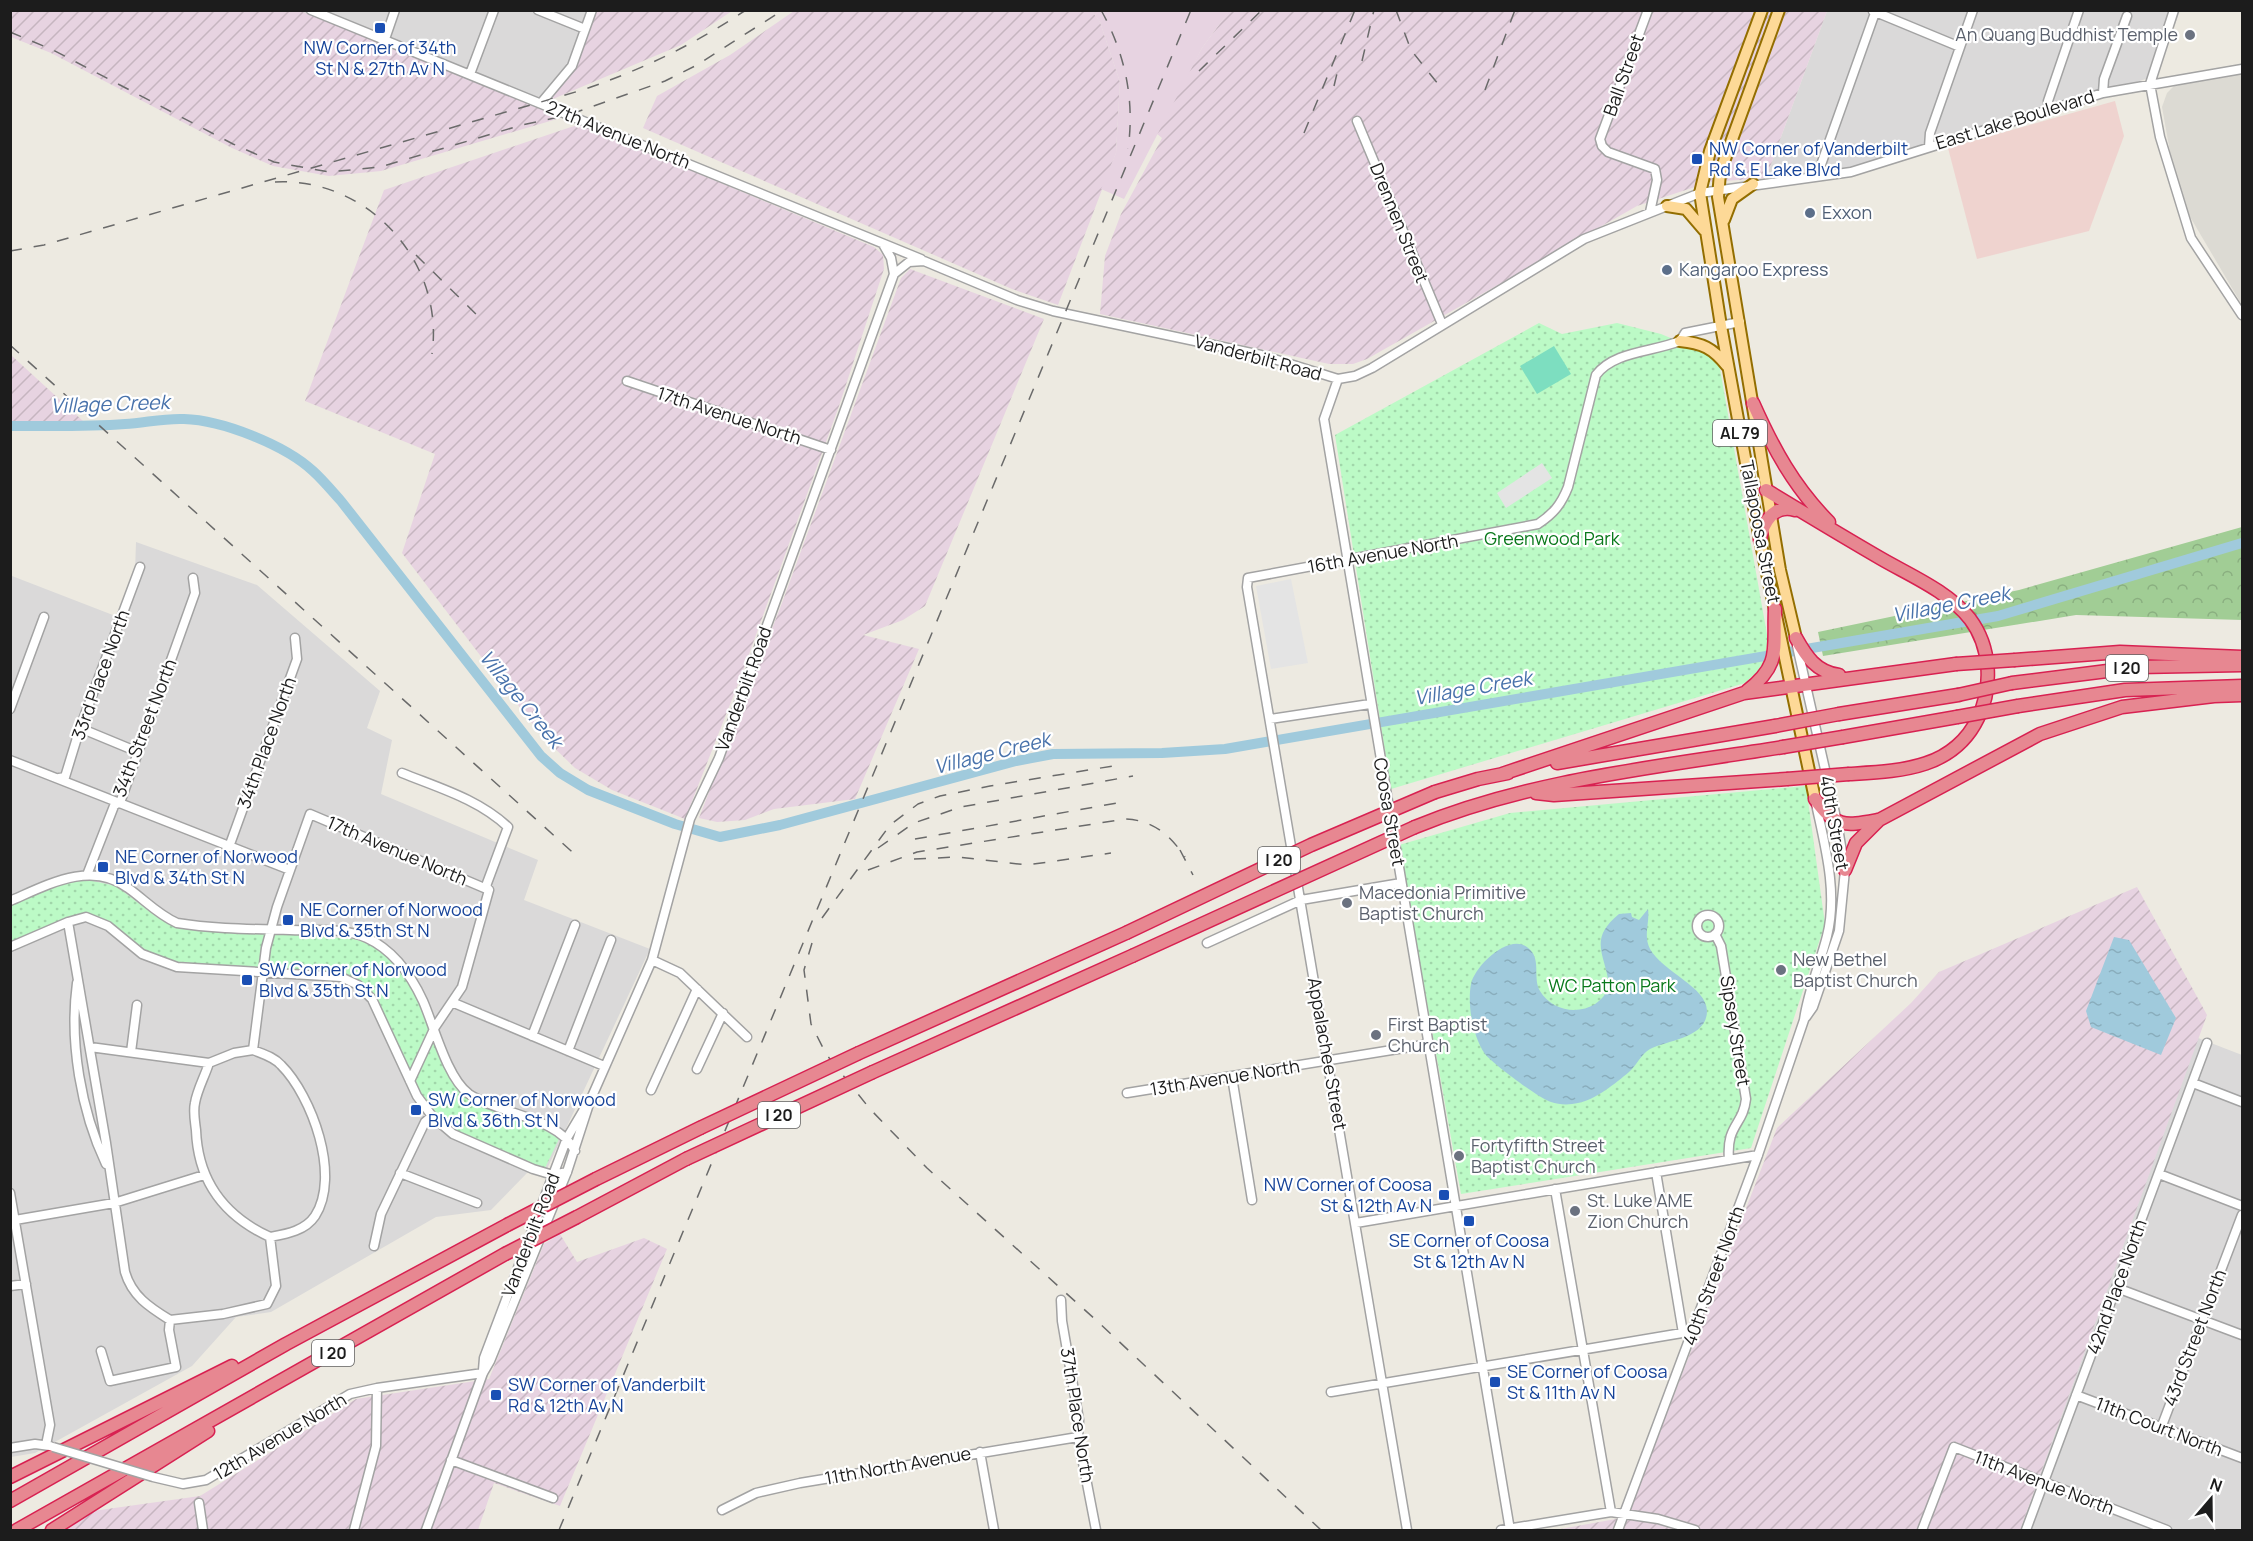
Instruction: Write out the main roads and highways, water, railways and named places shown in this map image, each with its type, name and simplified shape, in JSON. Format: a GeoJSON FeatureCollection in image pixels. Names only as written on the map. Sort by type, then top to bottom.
{"type":"FeatureCollection","features":[{"type":"Feature","properties":{"kind":"highway"},"geometry":{"type":"LineString","coordinates":[[1753,403],[1782,465],[1811,505],[1843,536]]}},
{"type":"Feature","properties":{"kind":"highway"},"geometry":{"type":"LineString","coordinates":[[1523,791],[1554,795],[1903,771],[1936,761],[1957,746],[1975,724],[1986,702],[1985,646],[1960,609],[1942,595],[1766,490]]}},
{"type":"Feature","properties":{"kind":"highway"},"geometry":{"type":"LineString","coordinates":[[1760,540],[1762,528],[1771,516],[1782,508],[1804,513]]}},
{"type":"Feature","properties":{"kind":"highway"},"geometry":{"type":"LineString","coordinates":[[1744,693],[1761,680],[1771,666],[1777,641],[1775,609]]}},
{"type":"Feature","properties":{"kind":"highway"},"geometry":{"type":"LineString","coordinates":[[1796,638],[1803,657],[1827,673],[1870,675]]}},
{"type":"Feature","properties":{"kind":"highway"},"geometry":{"type":"LineString","coordinates":[[1502,774],[1744,693],[1790,685],[1956,664],[2120,652],[2242,657]]}},
{"type":"Feature","properties":{"kind":"highway","name":"I 20"},"geometry":{"type":"LineString","coordinates":[[10,1501],[286,1344],[596,1179],[859,1053],[1126,933],[1311,845],[1435,792],[1502,774],[2012,684],[2139,667],[2242,665]]}},
{"type":"Feature","properties":{"kind":"highway","name":"I 20"},"geometry":{"type":"LineString","coordinates":[[17,1530],[295,1375],[505,1254],[686,1159],[873,1072],[1455,810],[1523,791],[2018,706],[2125,690],[2242,686]]}},
{"type":"Feature","properties":{"kind":"highway"},"geometry":{"type":"LineString","coordinates":[[1845,870],[1856,843],[1879,820],[2011,748],[2080,719],[2122,707],[2203,697],[2242,695]]}},
{"type":"Feature","properties":{"kind":"highway"},"geometry":{"type":"LineString","coordinates":[[1815,799],[1828,817],[1837,822],[1853,825],[1879,820]]}},
{"type":"Feature","properties":{"kind":"highway"},"geometry":{"type":"LineString","coordinates":[[10,1477],[243,1361],[286,1344]]}},
{"type":"Feature","properties":{"kind":"highway"},"geometry":{"type":"LineString","coordinates":[[52,1530],[295,1375]]}},
{"type":"Feature","properties":{"kind":"highway"},"geometry":{"type":"LineString","coordinates":[[10,1482],[127,1417]]}},
{"type":"Feature","properties":{"kind":"main road","name":"Tallapoosa Street"},"geometry":{"type":"LineString","coordinates":[[1762,10],[1710,151],[1700,193],[1721,326],[1760,540],[1775,609]]}},
{"type":"Feature","properties":{"kind":"main road","name":"Tallapoosa Street"},"geometry":{"type":"LineString","coordinates":[[1779,10],[1726,156],[1718,188],[1766,490],[1796,638]]}},
{"type":"Feature","properties":{"kind":"main road"},"geometry":{"type":"LineString","coordinates":[[1723,226],[1732,199],[1753,184]]}},
{"type":"Feature","properties":{"kind":"main road"},"geometry":{"type":"LineString","coordinates":[[1667,206],[1686,208],[1706,232]]}},
{"type":"Feature","properties":{"kind":"main road"},"geometry":{"type":"LineString","coordinates":[[1680,341],[1699,342],[1710,348],[1729,369]]}},
{"type":"Feature","properties":{"kind":"main road"},"geometry":{"type":"LineString","coordinates":[[1777,641],[1786,662],[1815,799]]}},
{"type":"Feature","properties":{"kind":"water"},"geometry":{"type":"Polygon","coordinates":[[[1648,909],[1647,939],[1650,949],[1664,965],[1700,994],[1707,1011],[1701,1027],[1685,1037],[1650,1049],[1629,1072],[1612,1086],[1585,1101],[1572,1104],[1557,1104],[1537,1095],[1485,1054],[1474,1030],[1470,992],[1474,976],[1487,959],[1506,946],[1524,945],[1534,956],[1538,986],[1547,1000],[1566,1009],[1587,1008],[1604,996],[1609,986],[1601,940],[1609,923],[1619,914],[1631,913],[1632,917],[1639,920],[1648,909]]]}},
{"type":"Feature","properties":{"kind":"water"},"geometry":{"type":"Polygon","coordinates":[[[2114,937],[2129,940],[2176,1018],[2161,1055],[2091,1027],[2086,1011],[2114,937]]]}},
{"type":"Feature","properties":{"kind":"waterway","name":"Village Creek"},"geometry":{"type":"LineString","coordinates":[[10,426],[96,426],[169,419],[199,420],[234,429],[286,452],[313,471],[341,501],[541,756],[560,773],[588,790],[675,824],[720,837],[780,825],[1016,761],[1053,754],[1162,753],[1225,749],[1998,616],[2242,543]]}},
{"type":"Feature","properties":{"kind":"railway"},"geometry":{"type":"LineString","coordinates":[[10,251],[44,245],[579,91],[666,56],[746,10]]}},
{"type":"Feature","properties":{"kind":"railway"},"geometry":{"type":"LineString","coordinates":[[10,32],[53,50],[233,144],[274,162],[329,172],[380,167],[522,125],[568,115],[665,81],[697,65],[783,10]]}},
{"type":"Feature","properties":{"kind":"railway"},"geometry":{"type":"LineString","coordinates":[[1101,10],[1116,43],[1126,77],[1130,113],[1128,149]]}},
{"type":"Feature","properties":{"kind":"railway"},"geometry":{"type":"LineString","coordinates":[[559,1530],[1191,10]]}},
{"type":"Feature","properties":{"kind":"railway"},"geometry":{"type":"LineString","coordinates":[[1199,71],[1262,10]]}},
{"type":"Feature","properties":{"kind":"railway"},"geometry":{"type":"LineString","coordinates":[[1304,133],[1355,10]]}},
{"type":"Feature","properties":{"kind":"railway"},"geometry":{"type":"LineString","coordinates":[[1362,61],[1374,10]]}},
{"type":"Feature","properties":{"kind":"railway"},"geometry":{"type":"LineString","coordinates":[[1396,10],[1411,50],[1442,89]]}},
{"type":"Feature","properties":{"kind":"railway"},"geometry":{"type":"LineString","coordinates":[[1485,90],[1515,10]]}},
{"type":"Feature","properties":{"kind":"railway"},"geometry":{"type":"LineString","coordinates":[[1334,86],[1339,65]]}},
{"type":"Feature","properties":{"kind":"railway"},"geometry":{"type":"LineString","coordinates":[[275,182],[309,184],[341,194],[369,210],[393,232],[413,258],[426,288],[433,320],[432,354]]}},
{"type":"Feature","properties":{"kind":"railway"},"geometry":{"type":"LineString","coordinates":[[416,255],[479,317]]}},
{"type":"Feature","properties":{"kind":"railway"},"geometry":{"type":"LineString","coordinates":[[10,345],[580,859]]}},
{"type":"Feature","properties":{"kind":"railway"},"geometry":{"type":"LineString","coordinates":[[822,918],[890,825],[918,804],[940,796],[990,786],[1113,766]]}},
{"type":"Feature","properties":{"kind":"railway"},"geometry":{"type":"LineString","coordinates":[[878,848],[914,823],[961,807],[1133,776]]}},
{"type":"Feature","properties":{"kind":"railway"},"geometry":{"type":"LineString","coordinates":[[915,839],[1117,803]]}},
{"type":"Feature","properties":{"kind":"railway"},"geometry":{"type":"LineString","coordinates":[[868,870],[917,852],[1125,819],[1144,822],[1160,830],[1185,857]]}},
{"type":"Feature","properties":{"kind":"railway"},"geometry":{"type":"LineString","coordinates":[[1180,850],[1193,875]]}},
{"type":"Feature","properties":{"kind":"railway"},"geometry":{"type":"LineString","coordinates":[[914,859],[958,857],[1027,865],[1111,853]]}},
{"type":"Feature","properties":{"kind":"railway"},"geometry":{"type":"LineString","coordinates":[[812,943],[804,970],[811,1024],[826,1054],[870,1109],[927,1168],[1097,1321],[1321,1530]]}},
{"type":"Feature","properties":{"kind":"place","name":"NW Corner of 34th St N & 27th Av N"},"geometry":{"type":"Point","coordinates":[380,28]}},
{"type":"Feature","properties":{"kind":"place","name":"An Quang Buddhist Temple"},"geometry":{"type":"Point","coordinates":[2190,35]}},
{"type":"Feature","properties":{"kind":"place","name":"NW Corner of Vanderbilt Rd & E Lake Blvd"},"geometry":{"type":"Point","coordinates":[1697,159]}},
{"type":"Feature","properties":{"kind":"place","name":"Exxon"},"geometry":{"type":"Point","coordinates":[1810,213]}},
{"type":"Feature","properties":{"kind":"place","name":"Kangaroo Express"},"geometry":{"type":"Point","coordinates":[1667,270]}},
{"type":"Feature","properties":{"kind":"place","name":"NE Corner of Norwood Blvd & 34th St N"},"geometry":{"type":"Point","coordinates":[103,867]}},
{"type":"Feature","properties":{"kind":"place","name":"Macedonia Primitive Baptist Church"},"geometry":{"type":"Point","coordinates":[1347,903]}},
{"type":"Feature","properties":{"kind":"place","name":"NE Corner of Norwood Blvd & 35th St N"},"geometry":{"type":"Point","coordinates":[288,920]}},
{"type":"Feature","properties":{"kind":"place","name":"New Bethel Baptist Church"},"geometry":{"type":"Point","coordinates":[1781,970]}},
{"type":"Feature","properties":{"kind":"place","name":"SW Corner of Norwood Blvd & 35th St N"},"geometry":{"type":"Point","coordinates":[247,980]}},
{"type":"Feature","properties":{"kind":"place","name":"First Baptist Church"},"geometry":{"type":"Point","coordinates":[1376,1035]}},
{"type":"Feature","properties":{"kind":"place","name":"SW Corner of Norwood Blvd & 36th St N"},"geometry":{"type":"Point","coordinates":[416,1110]}},
{"type":"Feature","properties":{"kind":"place","name":"Fortyfifth Street Baptist Church"},"geometry":{"type":"Point","coordinates":[1459,1156]}},
{"type":"Feature","properties":{"kind":"place","name":"NW Corner of Coosa St & 12th Av N"},"geometry":{"type":"Point","coordinates":[1444,1195]}},
{"type":"Feature","properties":{"kind":"place","name":"St. Luke AME Zion Church"},"geometry":{"type":"Point","coordinates":[1575,1211]}},
{"type":"Feature","properties":{"kind":"place","name":"SE Corner of Coosa St & 12th Av N"},"geometry":{"type":"Point","coordinates":[1469,1221]}},
{"type":"Feature","properties":{"kind":"place","name":"SE Corner of Coosa St & 11th Av N"},"geometry":{"type":"Point","coordinates":[1495,1382]}},
{"type":"Feature","properties":{"kind":"place","name":"SW Corner of Vanderbilt Rd & 12th Av N"},"geometry":{"type":"Point","coordinates":[496,1395]}},
{"type":"Feature","properties":{"kind":"park label","name":"Greenwood Park"},"geometry":{"type":"Point","coordinates":[1552,539]}},
{"type":"Feature","properties":{"kind":"park label","name":"WC Patton Park"},"geometry":{"type":"Point","coordinates":[1612,986]}}]}
